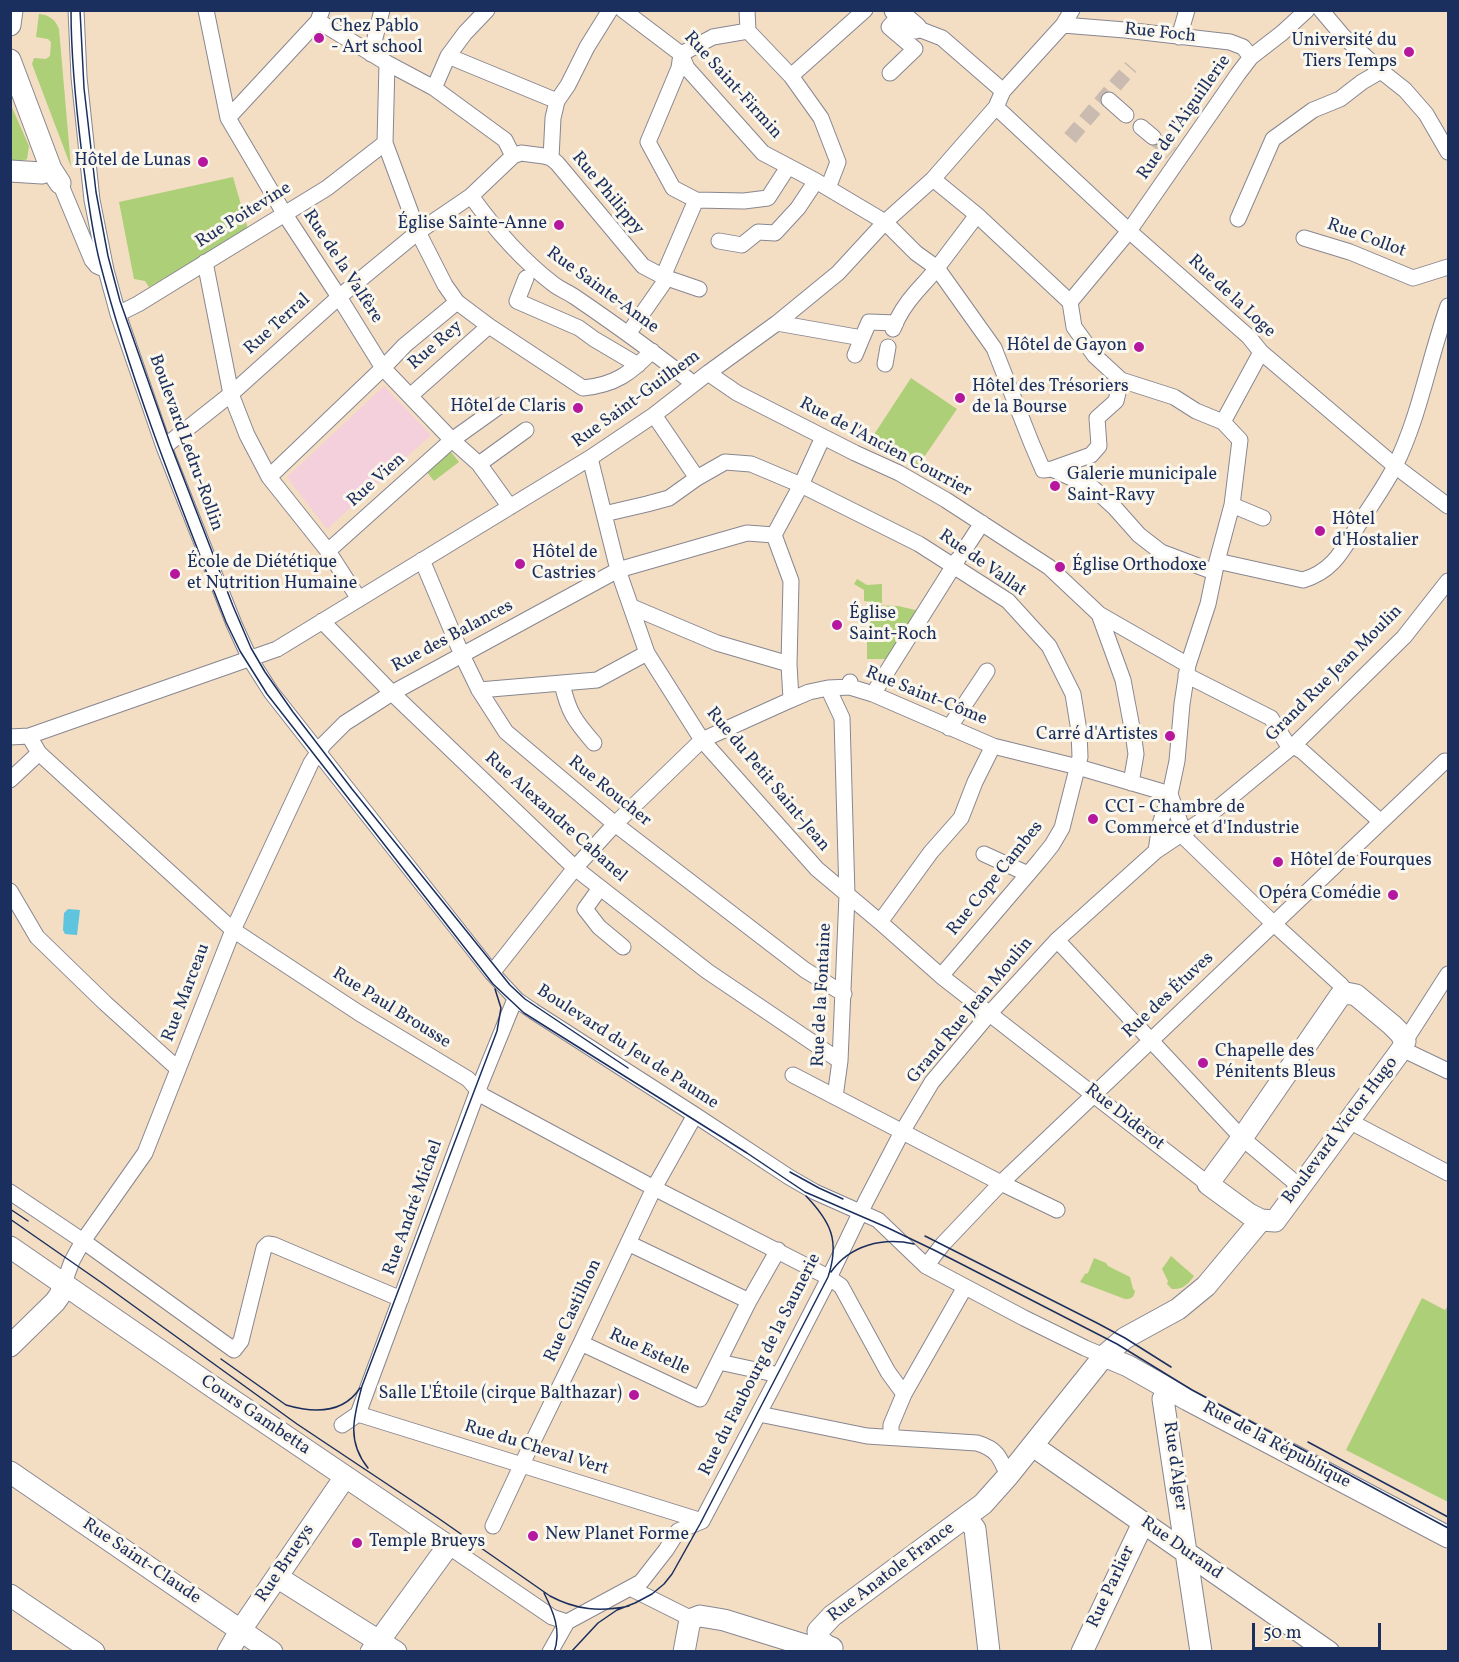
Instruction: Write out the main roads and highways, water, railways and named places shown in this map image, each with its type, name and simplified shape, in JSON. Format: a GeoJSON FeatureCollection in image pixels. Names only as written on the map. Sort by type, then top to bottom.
{"type":"FeatureCollection","features":[{"type":"Feature","properties":{"kind":"water"},"geometry":{"type":"Polygon","coordinates":[[[68,909],[80,910],[77,935],[65,934],[63,930],[64,913],[68,909]]]}},
{"type":"Feature","properties":{"kind":"tunnel"},"geometry":{"type":"LineString","coordinates":[[1070,138],[1131,67]]}},
{"type":"Feature","properties":{"kind":"tunnel"},"geometry":{"type":"LineString","coordinates":[[1153,137],[1171,153]]}},
{"type":"Feature","properties":{"kind":"tram line"},"geometry":{"type":"LineString","coordinates":[[71,10],[73,65],[80,137],[100,263],[142,400],[226,622],[240,651],[267,694],[493,984],[524,1013],[805,1192],[934,1250],[1117,1344],[1192,1390],[1448,1528]]}},
{"type":"Feature","properties":{"kind":"tram line"},"geometry":{"type":"LineString","coordinates":[[80,10],[84,88],[96,192],[108,256],[120,301],[170,443],[251,648],[293,712],[352,789],[510,985],[525,999],[628,1068]]}},
{"type":"Feature","properties":{"kind":"tram line"},"geometry":{"type":"LineString","coordinates":[[368,1468],[361,1458],[354,1438],[359,1397],[497,1031],[501,1008],[495,989]]}},
{"type":"Feature","properties":{"kind":"tram line"},"geometry":{"type":"LineString","coordinates":[[790,1172],[843,1199]]}},
{"type":"Feature","properties":{"kind":"tram line"},"geometry":{"type":"LineString","coordinates":[[571,1652],[598,1623],[617,1610],[652,1594],[672,1574],[828,1277],[833,1253],[831,1233],[822,1215],[806,1196]]}},
{"type":"Feature","properties":{"kind":"tram line"},"geometry":{"type":"LineString","coordinates":[[10,1209],[28,1221]]}},
{"type":"Feature","properties":{"kind":"tram line"},"geometry":{"type":"LineString","coordinates":[[10,1219],[297,1424],[550,1596],[579,1607],[608,1609],[629,1606]]}},
{"type":"Feature","properties":{"kind":"tram line"},"geometry":{"type":"LineString","coordinates":[[925,1236],[1097,1323],[1171,1367]]}},
{"type":"Feature","properties":{"kind":"tram line"},"geometry":{"type":"LineString","coordinates":[[831,1272],[848,1255],[868,1245],[891,1242],[914,1244]]}},
{"type":"Feature","properties":{"kind":"tram line"},"geometry":{"type":"LineString","coordinates":[[221,1359],[286,1405],[296,1408],[317,1410],[336,1407],[353,1397],[360,1388]]}},
{"type":"Feature","properties":{"kind":"tram line"},"geometry":{"type":"LineString","coordinates":[[1308,1442],[1448,1517]]}},
{"type":"Feature","properties":{"kind":"tram line"},"geometry":{"type":"LineString","coordinates":[[544,1593],[557,1629],[554,1652]]}},
{"type":"Feature","properties":{"kind":"place","name":"Chez Pablo - Art school"},"geometry":{"type":"Point","coordinates":[319,38]}},
{"type":"Feature","properties":{"kind":"place","name":"Université du Tiers Temps"},"geometry":{"type":"Point","coordinates":[1409,52]}},
{"type":"Feature","properties":{"kind":"place","name":"Hôtel de Lunas"},"geometry":{"type":"Point","coordinates":[203,162]}},
{"type":"Feature","properties":{"kind":"place","name":"Église Sainte-Anne"},"geometry":{"type":"Point","coordinates":[559,225]}},
{"type":"Feature","properties":{"kind":"place","name":"Hôtel de Gayon"},"geometry":{"type":"Point","coordinates":[1139,347]}},
{"type":"Feature","properties":{"kind":"place","name":"Hôtel des Trésoriers de la Bourse"},"geometry":{"type":"Point","coordinates":[960,398]}},
{"type":"Feature","properties":{"kind":"place","name":"Hôtel de Claris"},"geometry":{"type":"Point","coordinates":[578,408]}},
{"type":"Feature","properties":{"kind":"place","name":"Galerie municipale Saint-Ravy"},"geometry":{"type":"Point","coordinates":[1055,486]}},
{"type":"Feature","properties":{"kind":"place","name":"Hôtel d'Hostalier"},"geometry":{"type":"Point","coordinates":[1320,531]}},
{"type":"Feature","properties":{"kind":"place","name":"Hôtel de Castries"},"geometry":{"type":"Point","coordinates":[520,564]}},
{"type":"Feature","properties":{"kind":"place","name":"Église Orthodoxe"},"geometry":{"type":"Point","coordinates":[1060,567]}},
{"type":"Feature","properties":{"kind":"place","name":"École de Diététique et Nutrition Humaine"},"geometry":{"type":"Point","coordinates":[175,574]}},
{"type":"Feature","properties":{"kind":"place","name":"Église Saint-Roch"},"geometry":{"type":"Point","coordinates":[837,625]}},
{"type":"Feature","properties":{"kind":"place","name":"Carré d'Artistes"},"geometry":{"type":"Point","coordinates":[1170,736]}},
{"type":"Feature","properties":{"kind":"place","name":"CCI - Chambre de Commerce et d'Industrie"},"geometry":{"type":"Point","coordinates":[1093,819]}},
{"type":"Feature","properties":{"kind":"place","name":"Hôtel de Fourques"},"geometry":{"type":"Point","coordinates":[1278,862]}},
{"type":"Feature","properties":{"kind":"place","name":"Opéra Comédie"},"geometry":{"type":"Point","coordinates":[1393,895]}},
{"type":"Feature","properties":{"kind":"place","name":"Chapelle des Pénitents Bleus"},"geometry":{"type":"Point","coordinates":[1203,1063]}},
{"type":"Feature","properties":{"kind":"place","name":"Salle L'Étoile (cirque Balthazar)"},"geometry":{"type":"Point","coordinates":[634,1395]}},
{"type":"Feature","properties":{"kind":"place","name":"New Planet Forme"},"geometry":{"type":"Point","coordinates":[533,1536]}},
{"type":"Feature","properties":{"kind":"place","name":"Temple Brueys"},"geometry":{"type":"Point","coordinates":[357,1543]}}]}
